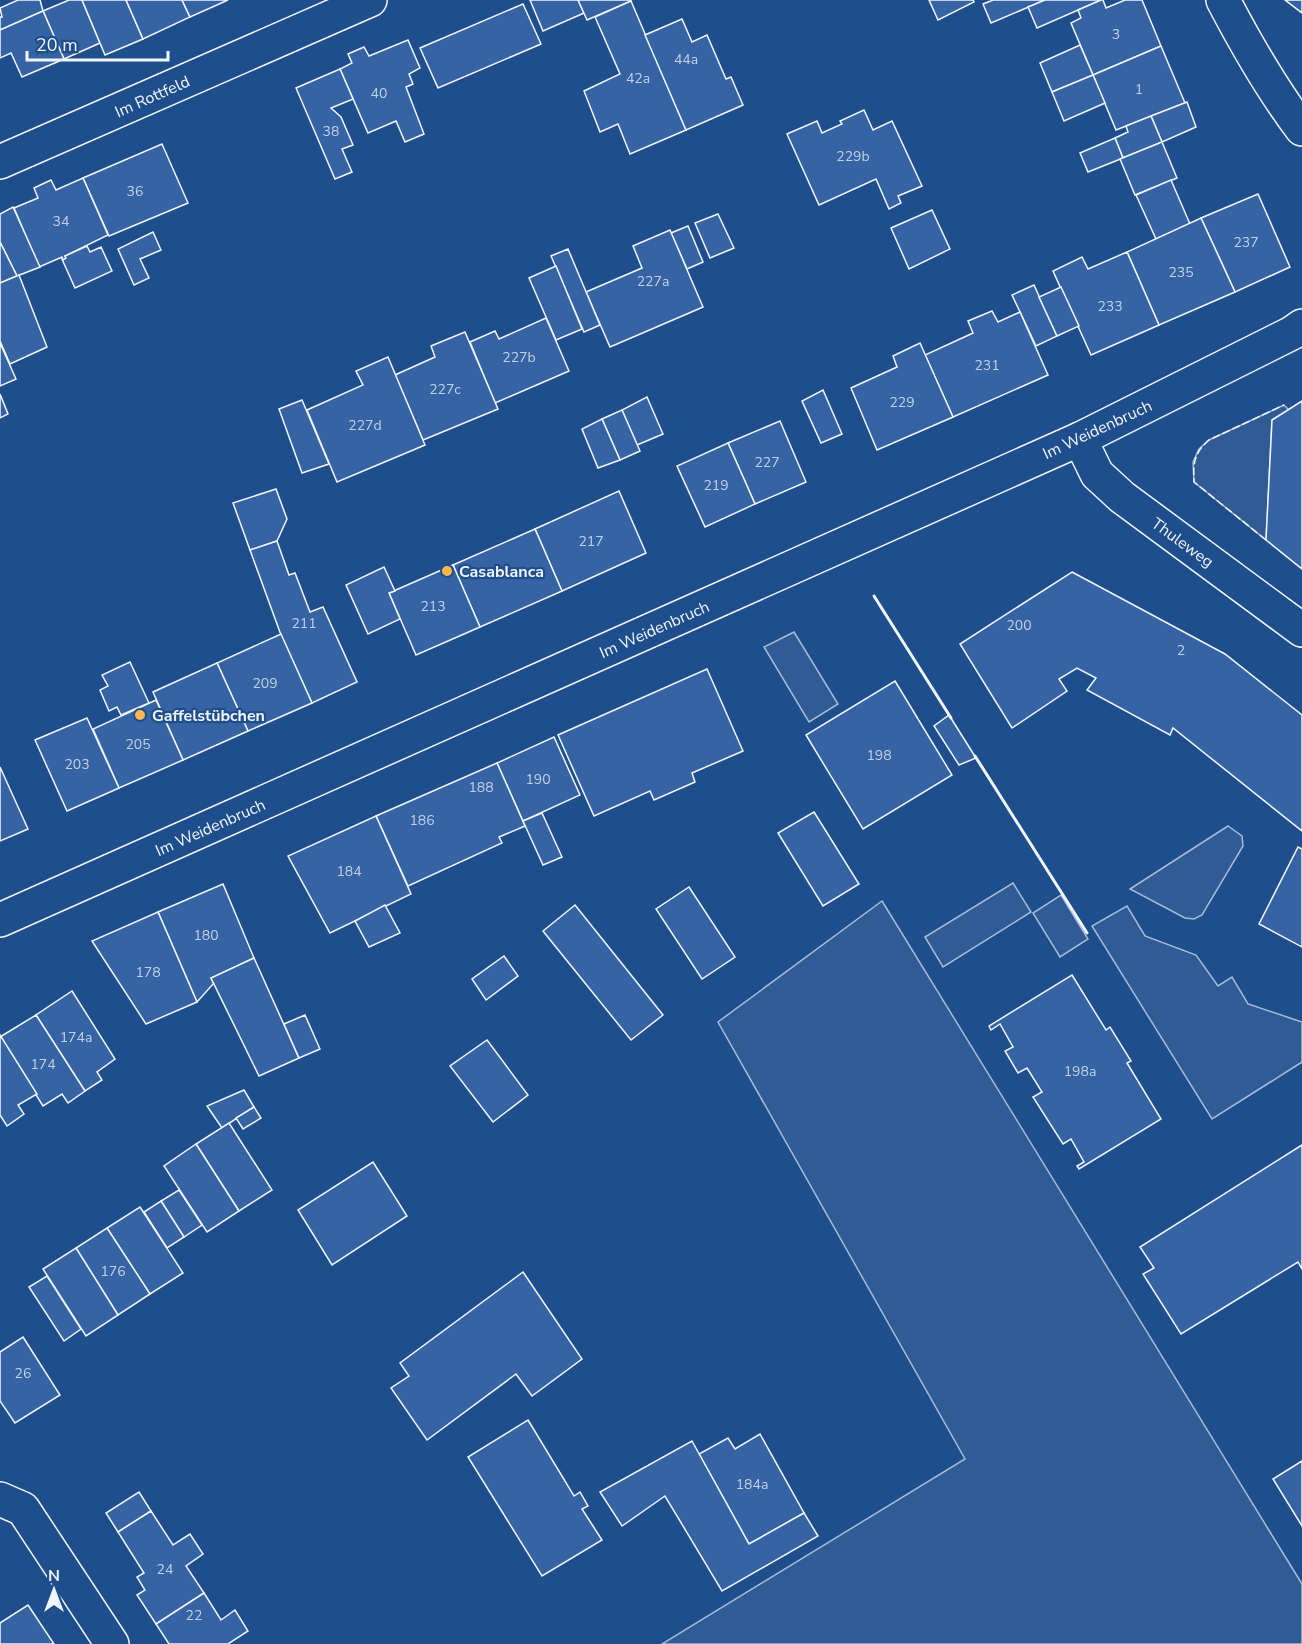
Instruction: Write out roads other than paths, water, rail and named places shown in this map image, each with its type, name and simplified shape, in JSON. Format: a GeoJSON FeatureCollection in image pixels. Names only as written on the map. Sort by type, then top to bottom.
{"type":"FeatureCollection","features":[{"type":"Feature","properties":{"kind":"street","name":"Im Rottfeld"},"geometry":{"type":"LineString","coordinates":[[0,162],[370,0]]}},
{"type":"Feature","properties":{"kind":"street"},"geometry":{"type":"LineString","coordinates":[[1223,0],[1253,58],[1302,129]]}},
{"type":"Feature","properties":{"kind":"street","name":"Im Weidenbruch"},"geometry":{"type":"LineString","coordinates":[[0,920],[1080,439],[1302,326]]}},
{"type":"Feature","properties":{"kind":"street","name":"Thuleweg"},"geometry":{"type":"LineString","coordinates":[[1080,439],[1097,474],[1122,497],[1302,630]]}},
{"type":"Feature","properties":{"kind":"street"},"geometry":{"type":"LineString","coordinates":[[0,1499],[23,1509],[112,1644]]}},
{"type":"Feature","properties":{"kind":"place","name":"Casablanca"},"geometry":{"type":"Point","coordinates":[447,571]}},
{"type":"Feature","properties":{"kind":"place","name":"Gaffelstübchen"},"geometry":{"type":"Point","coordinates":[140,715]}}]}
